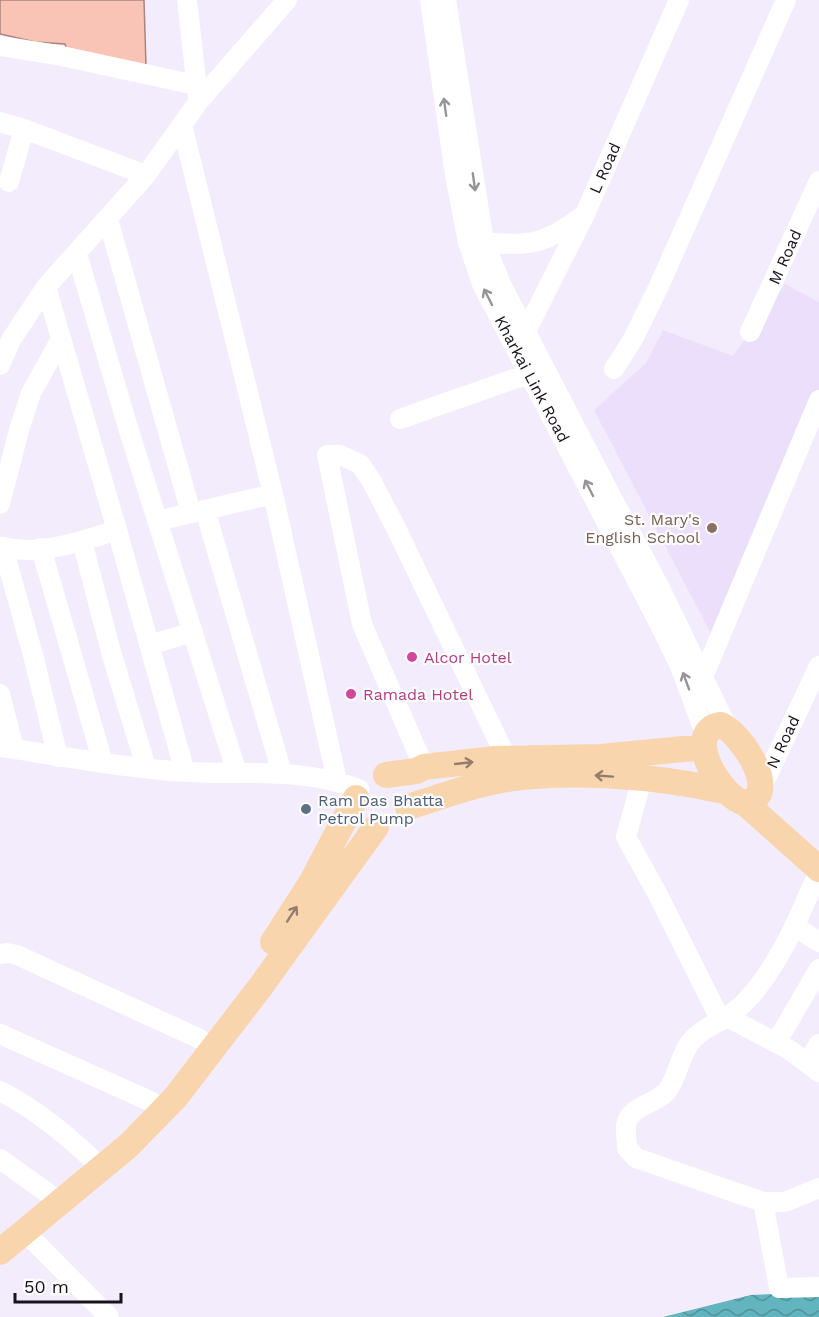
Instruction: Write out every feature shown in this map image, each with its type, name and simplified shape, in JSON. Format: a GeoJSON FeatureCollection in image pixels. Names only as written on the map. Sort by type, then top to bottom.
{"type":"FeatureCollection","features":[{"type":"Feature","properties":{"kind":"main road"},"geometry":{"type":"LineString","coordinates":[[712,737],[708,763],[819,845]]}},
{"type":"Feature","properties":{"kind":"main road"},"geometry":{"type":"LineString","coordinates":[[12,1233],[89,1169],[152,1101],[217,1019],[296,907],[350,789],[375,776],[416,771],[424,767],[507,759],[601,758],[712,737],[741,742],[749,755],[748,794]]}},
{"type":"Feature","properties":{"kind":"main road"},"geometry":{"type":"LineString","coordinates":[[350,789],[360,816],[367,823],[376,827],[396,824],[404,816],[408,807],[407,792],[399,781],[386,775]]}},
{"type":"Feature","properties":{"kind":"main road"},"geometry":{"type":"LineString","coordinates":[[408,807],[496,781],[525,777],[589,776],[672,780],[748,794],[819,871]]}},
{"type":"Feature","properties":{"kind":"main road"},"geometry":{"type":"LineString","coordinates":[[0,1252],[12,1233],[49,1194],[136,1139],[175,1098],[261,986],[376,827]]}},
{"type":"Feature","properties":{"kind":"street"},"geometry":{"type":"LineString","coordinates":[[187,0],[198,93]]}},
{"type":"Feature","properties":{"kind":"street"},"geometry":{"type":"LineString","coordinates":[[0,365],[11,340],[46,288],[146,175],[182,125],[198,93],[287,0]]}},
{"type":"Feature","properties":{"kind":"street","name":"Kharkai Link Road"},"geometry":{"type":"LineString","coordinates":[[430,0],[455,175],[468,242],[482,284],[680,666],[712,737]]}},
{"type":"Feature","properties":{"kind":"street"},"geometry":{"type":"LineString","coordinates":[[446,0],[484,242],[525,333],[660,588],[704,677],[712,737]]}},
{"type":"Feature","properties":{"kind":"street","name":"L Road"},"geometry":{"type":"LineString","coordinates":[[525,333],[585,214],[679,0]]}},
{"type":"Feature","properties":{"kind":"street"},"geometry":{"type":"LineString","coordinates":[[614,369],[633,339],[659,286],[786,0]]}},
{"type":"Feature","properties":{"kind":"street"},"geometry":{"type":"LineString","coordinates":[[0,46],[57,55],[198,93]]}},
{"type":"Feature","properties":{"kind":"street"},"geometry":{"type":"LineString","coordinates":[[0,122],[146,175]]}},
{"type":"Feature","properties":{"kind":"street"},"geometry":{"type":"LineString","coordinates":[[182,125],[273,494],[350,789]]}},
{"type":"Feature","properties":{"kind":"street"},"geometry":{"type":"LineString","coordinates":[[9,182],[24,129]]}},
{"type":"Feature","properties":{"kind":"street","name":"M Road"},"geometry":{"type":"LineString","coordinates":[[750,332],[819,181]]}},
{"type":"Feature","properties":{"kind":"street"},"geometry":{"type":"LineString","coordinates":[[484,242],[514,246],[539,241],[561,233],[585,214]]}},
{"type":"Feature","properties":{"kind":"street"},"geometry":{"type":"LineString","coordinates":[[108,219],[282,773]]}},
{"type":"Feature","properties":{"kind":"street"},"geometry":{"type":"LineString","coordinates":[[77,254],[157,521],[237,773]]}},
{"type":"Feature","properties":{"kind":"street"},"geometry":{"type":"LineString","coordinates":[[46,288],[185,771]]}},
{"type":"Feature","properties":{"kind":"street"},"geometry":{"type":"LineString","coordinates":[[0,504],[18,430],[32,393],[61,339]]}},
{"type":"Feature","properties":{"kind":"street"},"geometry":{"type":"LineString","coordinates":[[400,419],[528,374]]}},
{"type":"Feature","properties":{"kind":"street"},"geometry":{"type":"LineString","coordinates":[[704,677],[819,400]]}},
{"type":"Feature","properties":{"kind":"street"},"geometry":{"type":"LineString","coordinates":[[424,767],[362,624],[327,456],[340,455],[360,464],[371,480],[507,759]]}},
{"type":"Feature","properties":{"kind":"street"},"geometry":{"type":"LineString","coordinates":[[157,521],[273,494]]}},
{"type":"Feature","properties":{"kind":"street"},"geometry":{"type":"LineString","coordinates":[[58,757],[33,655],[1,547],[28,550],[82,541],[117,530]]}},
{"type":"Feature","properties":{"kind":"street"},"geometry":{"type":"LineString","coordinates":[[82,541],[111,652],[146,767]]}},
{"type":"Feature","properties":{"kind":"street"},"geometry":{"type":"LineString","coordinates":[[41,548],[102,763]]}},
{"type":"Feature","properties":{"kind":"street"},"geometry":{"type":"LineString","coordinates":[[149,645],[193,632]]}},
{"type":"Feature","properties":{"kind":"street","name":"N Road"},"geometry":{"type":"LineString","coordinates":[[748,794],[819,666]]}},
{"type":"Feature","properties":{"kind":"street"},"geometry":{"type":"LineString","coordinates":[[0,694],[7,748],[102,763],[185,771],[310,775],[350,789]]}},
{"type":"Feature","properties":{"kind":"street"},"geometry":{"type":"LineString","coordinates":[[642,779],[626,837],[724,1019],[776,1043],[813,1067],[819,1044]]}},
{"type":"Feature","properties":{"kind":"street"},"geometry":{"type":"LineString","coordinates":[[819,871],[795,926],[760,983],[743,1005],[694,1038],[686,1049],[669,1088],[662,1096],[637,1109],[626,1125],[627,1148],[631,1154],[644,1161],[763,1202],[785,1202],[819,1188]]}},
{"type":"Feature","properties":{"kind":"street"},"geometry":{"type":"LineString","coordinates":[[795,926],[819,942]]}},
{"type":"Feature","properties":{"kind":"street"},"geometry":{"type":"LineString","coordinates":[[0,954],[17,955],[200,1039]]}},
{"type":"Feature","properties":{"kind":"street"},"geometry":{"type":"LineString","coordinates":[[776,1043],[819,969]]}},
{"type":"Feature","properties":{"kind":"street"},"geometry":{"type":"LineString","coordinates":[[0,1034],[152,1101]]}},
{"type":"Feature","properties":{"kind":"street"},"geometry":{"type":"LineString","coordinates":[[0,1092],[22,1103],[57,1127],[89,1169]]}},
{"type":"Feature","properties":{"kind":"street"},"geometry":{"type":"LineString","coordinates":[[0,1159],[49,1194]]}},
{"type":"Feature","properties":{"kind":"street"},"geometry":{"type":"LineString","coordinates":[[763,1202],[779,1288],[819,1287]]}},
{"type":"Feature","properties":{"kind":"street"},"geometry":{"type":"LineString","coordinates":[[12,1233],[109,1317]]}},
{"type":"Feature","properties":{"kind":"shaded area","name":"St. Mary's English School"},"geometry":{"type":"Polygon","coordinates":[[[785,284],[819,302],[819,403],[718,647],[594,410],[646,363],[663,330],[733,356],[785,284]]]}},
{"type":"Feature","properties":{"kind":"water"},"geometry":{"type":"Polygon","coordinates":[[[819,1292],[819,1317],[663,1317],[751,1295],[819,1292]]]}},
{"type":"Feature","properties":{"kind":"building"},"geometry":{"type":"Polygon","coordinates":[[[0,0],[144,0],[146,67],[67,51],[65,44],[35,42],[0,34],[0,0]]]}},
{"type":"Feature","properties":{"kind":"place","name":"St. Mary's English School"},"geometry":{"type":"Point","coordinates":[712,528]}},
{"type":"Feature","properties":{"kind":"place","name":"Alcor Hotel"},"geometry":{"type":"Point","coordinates":[412,657]}},
{"type":"Feature","properties":{"kind":"place","name":"Ramada Hotel"},"geometry":{"type":"Point","coordinates":[351,694]}},
{"type":"Feature","properties":{"kind":"place","name":"Ram Das Bhatta Petrol Pump"},"geometry":{"type":"Point","coordinates":[306,809]}}]}
